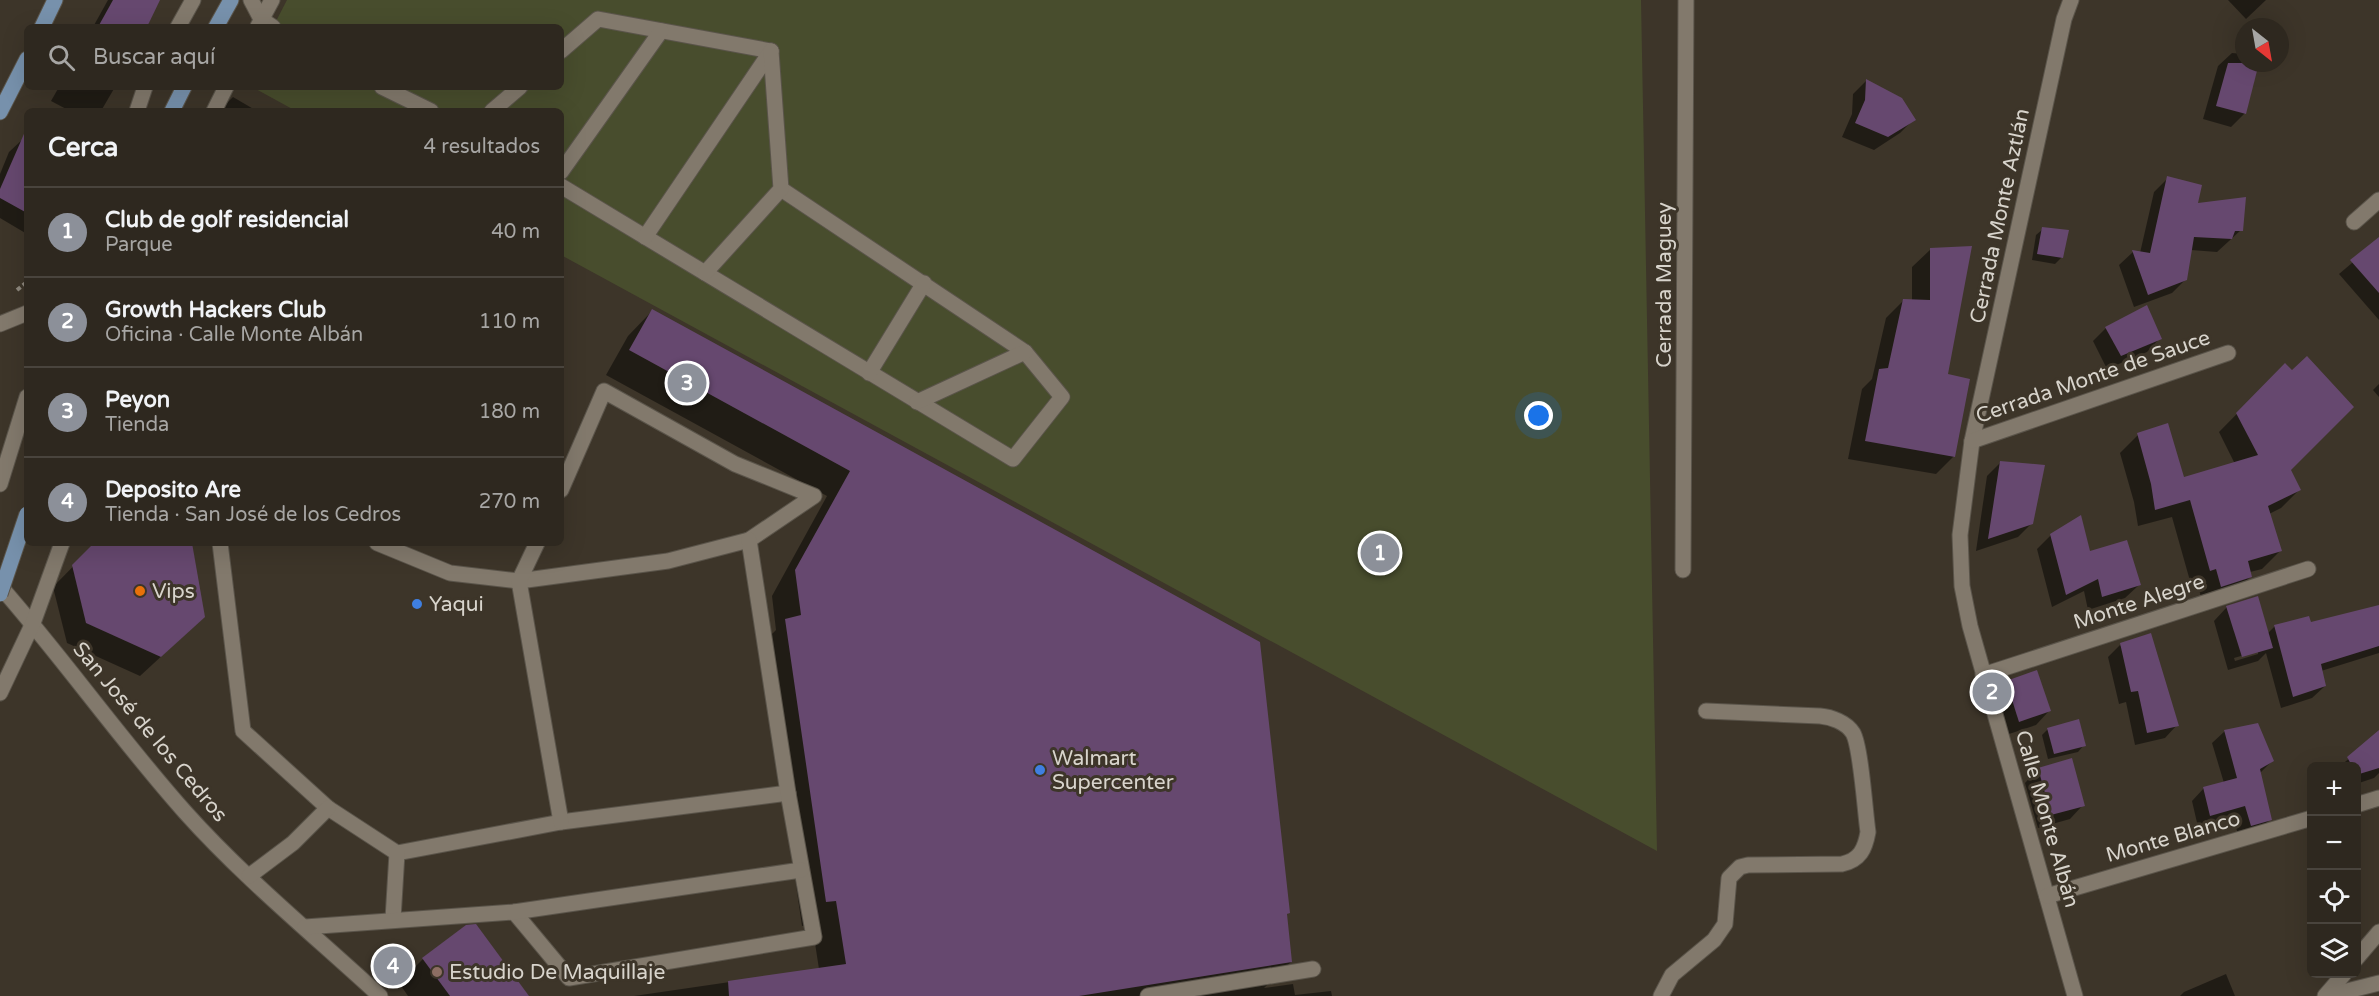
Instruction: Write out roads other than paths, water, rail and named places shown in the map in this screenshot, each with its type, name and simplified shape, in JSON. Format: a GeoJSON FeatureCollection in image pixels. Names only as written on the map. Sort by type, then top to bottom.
{"type":"FeatureCollection","features":[{"type":"Feature","properties":{"kind":"main road"},"geometry":{"type":"LineString","coordinates":[[43,24],[55,0]]}},
{"type":"Feature","properties":{"kind":"main road"},"geometry":{"type":"LineString","coordinates":[[218,24],[231,0]]}},
{"type":"Feature","properties":{"kind":"main road"},"geometry":{"type":"LineString","coordinates":[[3,107],[24,65]]}},
{"type":"Feature","properties":{"kind":"main road"},"geometry":{"type":"LineString","coordinates":[[174,108],[182,90]]}},
{"type":"Feature","properties":{"kind":"main road"},"geometry":{"type":"LineString","coordinates":[[0,594],[24,523]]}},
{"type":"Feature","properties":{"kind":"street"},"geometry":{"type":"LineString","coordinates":[[180,24],[193,0]]}},
{"type":"Feature","properties":{"kind":"street"},"geometry":{"type":"LineString","coordinates":[[251,0],[264,24]]}},
{"type":"Feature","properties":{"kind":"street"},"geometry":{"type":"LineString","coordinates":[[264,24],[272,0]]}},
{"type":"Feature","properties":{"kind":"street","name":"Cerrada Maguey"},"geometry":{"type":"LineString","coordinates":[[1683,570],[1686,0]]}},
{"type":"Feature","properties":{"kind":"street","name":"Cerrada Monte Aztlán"},"geometry":{"type":"LineString","coordinates":[[1972,441],[2064,19],[2072,0]]}},
{"type":"Feature","properties":{"kind":"street"},"geometry":{"type":"LineString","coordinates":[[564,48],[598,19],[771,51]]}},
{"type":"Feature","properties":{"kind":"street"},"geometry":{"type":"LineString","coordinates":[[564,168],[661,31]]}},
{"type":"Feature","properties":{"kind":"street"},"geometry":{"type":"LineString","coordinates":[[705,273],[781,189],[771,51]]}},
{"type":"Feature","properties":{"kind":"street"},"geometry":{"type":"LineString","coordinates":[[645,237],[771,51]]}},
{"type":"Feature","properties":{"kind":"street"},"geometry":{"type":"LineString","coordinates":[[137,108],[145,90]]}},
{"type":"Feature","properties":{"kind":"street"},"geometry":{"type":"LineString","coordinates":[[216,108],[224,90]]}},
{"type":"Feature","properties":{"kind":"street"},"geometry":{"type":"LineString","coordinates":[[388,90],[425,108]]}},
{"type":"Feature","properties":{"kind":"street"},"geometry":{"type":"LineString","coordinates":[[496,108],[516,90]]}},
{"type":"Feature","properties":{"kind":"street"},"geometry":{"type":"LineString","coordinates":[[0,118],[3,107]]}},
{"type":"Feature","properties":{"kind":"street"},"geometry":{"type":"LineString","coordinates":[[564,188],[1013,459],[1062,397],[1025,352],[781,189]]}},
{"type":"Feature","properties":{"kind":"street"},"geometry":{"type":"LineString","coordinates":[[2354,222],[2379,200]]}},
{"type":"Feature","properties":{"kind":"street"},"geometry":{"type":"LineString","coordinates":[[869,373],[924,283]]}},
{"type":"Feature","properties":{"kind":"street"},"geometry":{"type":"LineString","coordinates":[[0,324],[24,314]]}},
{"type":"Feature","properties":{"kind":"street"},"geometry":{"type":"LineString","coordinates":[[917,402],[1025,352]]}},
{"type":"Feature","properties":{"kind":"street","name":"Cerrada Monte de Sauce"},"geometry":{"type":"LineString","coordinates":[[1972,441],[2228,352]]}},
{"type":"Feature","properties":{"kind":"street"},"geometry":{"type":"LineString","coordinates":[[383,546],[450,573],[519,581],[668,561],[749,540],[814,496],[735,464],[604,392],[564,483]]}},
{"type":"Feature","properties":{"kind":"street"},"geometry":{"type":"LineString","coordinates":[[0,484],[24,407]]}},
{"type":"Feature","properties":{"kind":"street","name":"Calle Monte Albán"},"geometry":{"type":"LineString","coordinates":[[1972,441],[1960,535],[1962,586],[1983,675],[2075,996]]}},
{"type":"Feature","properties":{"kind":"street"},"geometry":{"type":"LineString","coordinates":[[514,912],[569,978],[814,937],[788,794],[749,540]]}},
{"type":"Feature","properties":{"kind":"street"},"geometry":{"type":"LineString","coordinates":[[0,693],[33,623],[61,546]]}},
{"type":"Feature","properties":{"kind":"street"},"geometry":{"type":"LineString","coordinates":[[220,546],[243,731],[328,808],[397,853],[561,822],[788,794]]}},
{"type":"Feature","properties":{"kind":"street"},"geometry":{"type":"LineString","coordinates":[[536,546],[519,581],[561,822]]}},
{"type":"Feature","properties":{"kind":"street","name":"Monte Alegre"},"geometry":{"type":"LineString","coordinates":[[1983,675],[2308,569]]}},
{"type":"Feature","properties":{"kind":"street","name":"San José de los Cedros"},"geometry":{"type":"LineString","coordinates":[[0,586],[33,623],[185,812],[249,876],[380,996]]}},
{"type":"Feature","properties":{"kind":"street"},"geometry":{"type":"LineString","coordinates":[[1661,996],[1672,975],[1714,940],[1725,924],[1730,878],[1740,867],[1852,862],[1860,855],[1868,832],[1857,748],[1852,732],[1834,718],[1706,711]]}},
{"type":"Feature","properties":{"kind":"street"},"geometry":{"type":"LineString","coordinates":[[2361,803],[2379,798]]}},
{"type":"Feature","properties":{"kind":"street"},"geometry":{"type":"LineString","coordinates":[[249,876],[293,843],[328,808]]}},
{"type":"Feature","properties":{"kind":"street","name":"Monte Blanco"},"geometry":{"type":"LineString","coordinates":[[2047,896],[2307,819]]}},
{"type":"Feature","properties":{"kind":"street"},"geometry":{"type":"LineString","coordinates":[[393,919],[397,853]]}},
{"type":"Feature","properties":{"kind":"street"},"geometry":{"type":"LineString","coordinates":[[305,927],[514,912],[801,870]]}},
{"type":"Feature","properties":{"kind":"street"},"geometry":{"type":"LineString","coordinates":[[2361,953],[2379,932]]}},
{"type":"Feature","properties":{"kind":"street"},"geometry":{"type":"LineString","coordinates":[[1148,996],[1313,969]]}},
{"type":"Feature","properties":{"kind":"street"},"geometry":{"type":"LineString","coordinates":[[2326,996],[2341,978]]}},
{"type":"Feature","properties":{"kind":"street"},"geometry":{"type":"LineString","coordinates":[[2326,996],[2379,983]]}},
{"type":"Feature","properties":{"kind":"place","name":"Peyon"},"geometry":{"type":"Point","coordinates":[687,383]}},
{"type":"Feature","properties":{"kind":"place","name":"Club de golf residencial"},"geometry":{"type":"Point","coordinates":[1380,553]}},
{"type":"Feature","properties":{"kind":"place","name":"Vips"},"geometry":{"type":"Point","coordinates":[140,591]}},
{"type":"Feature","properties":{"kind":"place","name":"Yaqui"},"geometry":{"type":"Point","coordinates":[417,604]}},
{"type":"Feature","properties":{"kind":"place","name":"Growth Hackers Club"},"geometry":{"type":"Point","coordinates":[1992,692]}},
{"type":"Feature","properties":{"kind":"place","name":"Walmart Supercenter"},"geometry":{"type":"Point","coordinates":[1040,770]}},
{"type":"Feature","properties":{"kind":"place","name":"Deposito Are"},"geometry":{"type":"Point","coordinates":[393,966]}},
{"type":"Feature","properties":{"kind":"place","name":"Estudio De Maquillaje"},"geometry":{"type":"Point","coordinates":[437,972]}}]}
